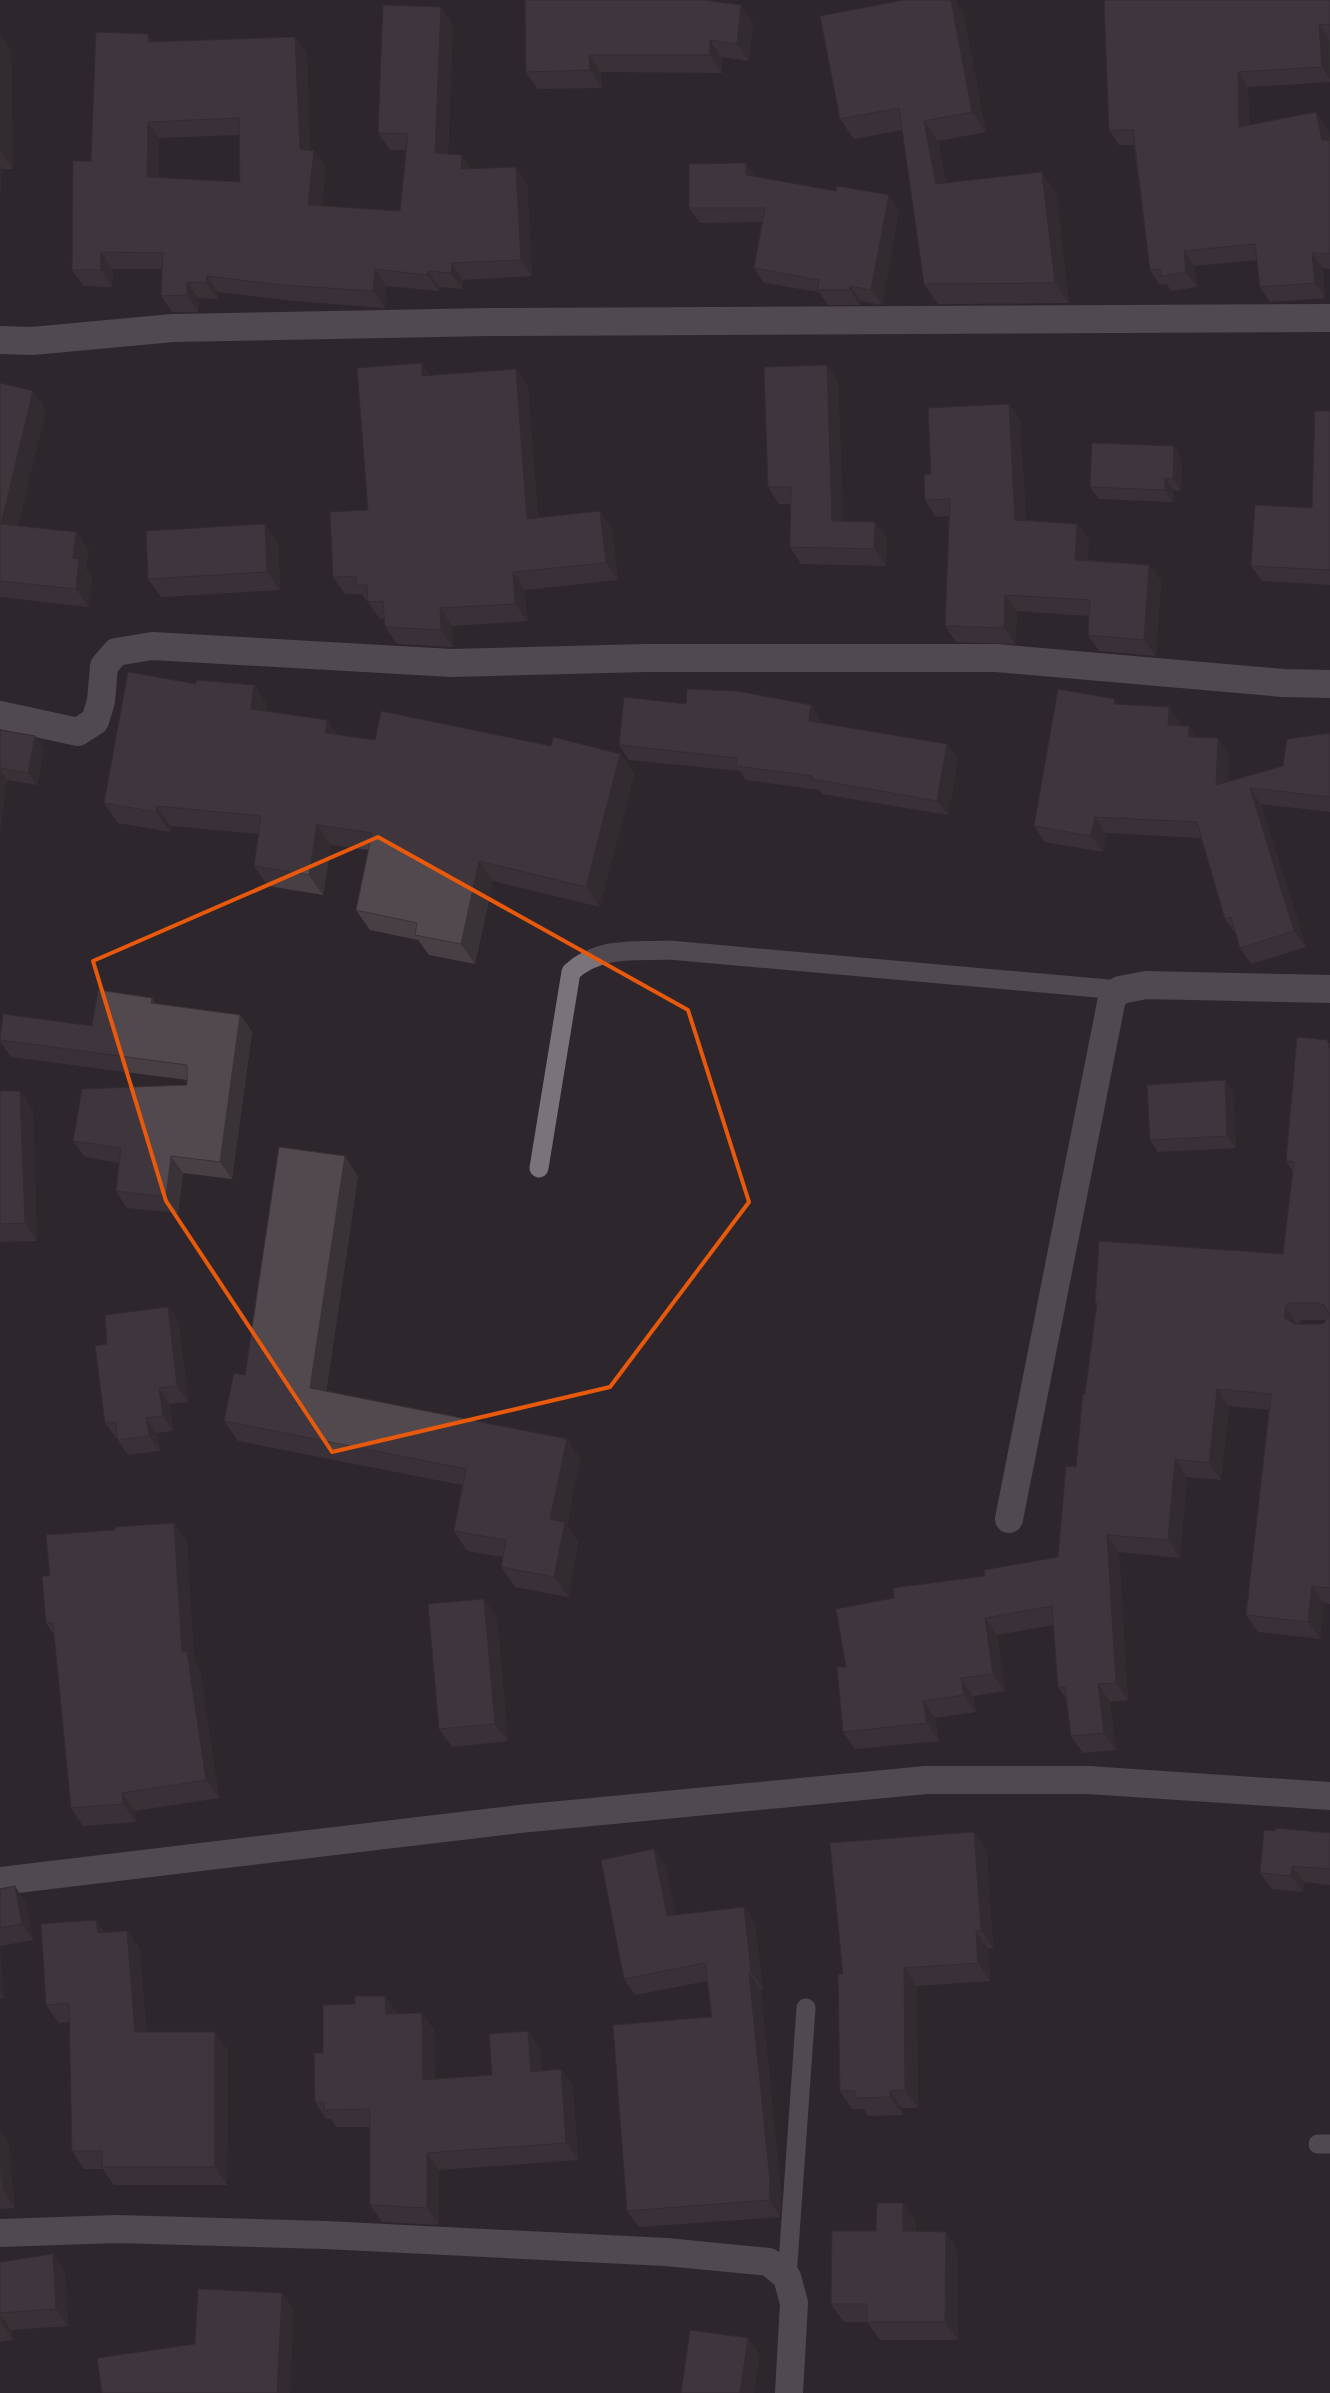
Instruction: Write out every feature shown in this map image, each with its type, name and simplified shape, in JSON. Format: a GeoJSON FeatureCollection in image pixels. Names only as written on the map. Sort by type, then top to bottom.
{"type":"FeatureCollection","features":[{"type":"Feature","properties":{"kind":"street"},"geometry":{"type":"LineString","coordinates":[[0,340],[32,341],[172,328],[488,322],[1330,318]]}},
{"type":"Feature","properties":{"kind":"street"},"geometry":{"type":"LineString","coordinates":[[0,715],[78,732],[95,721],[101,701],[104,666],[116,652],[152,646],[452,663],[646,658],[996,658],[1284,683],[1330,684]]}},
{"type":"Feature","properties":{"kind":"street"},"geometry":{"type":"LineString","coordinates":[[1009,1518],[1112,998],[1120,990],[1146,985],[1330,989]]}},
{"type":"Feature","properties":{"kind":"street"},"geometry":{"type":"LineString","coordinates":[[0,1881],[519,1819],[926,1780],[1088,1780],[1330,1796]]}},
{"type":"Feature","properties":{"kind":"street"},"geometry":{"type":"LineString","coordinates":[[0,2233],[117,2230],[295,2234],[666,2252],[769,2262],[787,2277],[794,2303],[789,2393]]}},
{"type":"Feature","properties":{"kind":"lane"},"geometry":{"type":"LineString","coordinates":[[539,1168],[571,972],[582,962],[601,953],[669,950],[1120,990]]}},
{"type":"Feature","properties":{"kind":"lane"},"geometry":{"type":"LineString","coordinates":[[787,2277],[806,2008]]}},
{"type":"Feature","properties":{"kind":"highlighted area"},"geometry":{"type":"Polygon","coordinates":[[[378,837],[688,1010],[749,1202],[610,1387],[332,1452],[166,1201],[93,961],[378,837]]]}},
{"type":"Feature","properties":{"kind":"building"},"geometry":{"type":"Polygon","coordinates":[[[525,0],[710,0],[741,5],[737,44],[710,40],[710,55],[589,55],[590,70],[526,72],[525,0]]]}},
{"type":"Feature","properties":{"kind":"building"},"geometry":{"type":"Polygon","coordinates":[[[904,0],[951,0],[972,112],[924,121],[936,184],[1042,172],[1055,283],[924,284],[899,108],[840,119],[820,16],[904,0]]]}},
{"type":"Feature","properties":{"kind":"building"},"geometry":{"type":"Polygon","coordinates":[[[1104,0],[1330,0],[1330,25],[1319,24],[1322,67],[1238,72],[1239,127],[1316,112],[1322,140],[1330,140],[1330,254],[1312,253],[1315,283],[1260,287],[1255,244],[1184,251],[1186,272],[1161,276],[1160,269],[1150,270],[1133,130],[1109,130],[1104,0]]]}},
{"type":"Feature","properties":{"kind":"building"},"geometry":{"type":"Polygon","coordinates":[[[383,5],[441,7],[435,153],[462,155],[461,169],[516,167],[521,260],[452,263],[451,273],[428,271],[427,275],[375,269],[373,291],[282,285],[207,276],[206,283],[187,282],[187,295],[161,296],[163,253],[101,252],[101,270],[72,270],[73,161],[91,161],[96,32],[148,34],[148,42],[295,37],[300,149],[314,151],[308,205],[400,211],[408,134],[378,133],[383,5]],[[239,118],[148,122],[147,177],[240,182],[239,118]]]}},
{"type":"Feature","properties":{"kind":"building"},"geometry":{"type":"Polygon","coordinates":[[[746,163],[746,175],[836,191],[837,186],[889,195],[871,290],[850,286],[850,290],[817,290],[819,280],[754,268],[765,208],[689,208],[689,164],[746,163]]]}},
{"type":"Feature","properties":{"kind":"building"},"geometry":{"type":"Polygon","coordinates":[[[422,363],[422,376],[516,369],[527,519],[600,511],[606,563],[513,572],[515,604],[440,608],[441,630],[385,627],[383,601],[368,602],[367,585],[356,585],[356,576],[333,577],[330,512],[368,510],[357,368],[422,363]]]}},
{"type":"Feature","properties":{"kind":"building"},"geometry":{"type":"Polygon","coordinates":[[[827,365],[832,521],[875,522],[874,549],[790,547],[791,487],[768,487],[764,367],[827,365]]]}},
{"type":"Feature","properties":{"kind":"building"},"geometry":{"type":"Polygon","coordinates":[[[0,383],[33,391],[1,524],[76,532],[73,558],[79,559],[76,589],[0,581],[0,383]]]}},
{"type":"Feature","properties":{"kind":"building"},"geometry":{"type":"Polygon","coordinates":[[[1009,404],[1015,520],[1077,524],[1075,560],[1149,565],[1144,640],[1088,635],[1090,600],[1005,595],[1004,628],[945,626],[950,499],[925,500],[924,475],[931,474],[928,408],[1009,404]]]}},
{"type":"Feature","properties":{"kind":"building"},"geometry":{"type":"Polygon","coordinates":[[[1315,411],[1330,411],[1330,570],[1251,566],[1255,505],[1312,508],[1315,411]]]}},
{"type":"Feature","properties":{"kind":"building"},"geometry":{"type":"Polygon","coordinates":[[[1092,443],[1174,446],[1173,479],[1165,478],[1165,490],[1090,487],[1092,443]]]}},
{"type":"Feature","properties":{"kind":"building"},"geometry":{"type":"Polygon","coordinates":[[[265,524],[267,572],[148,579],[146,531],[265,524]]]}},
{"type":"Feature","properties":{"kind":"building"},"geometry":{"type":"Polygon","coordinates":[[[128,672],[196,684],[196,680],[254,685],[251,709],[327,720],[325,733],[375,740],[381,711],[551,746],[553,737],[620,754],[586,887],[479,861],[461,944],[415,935],[417,923],[356,910],[372,833],[317,825],[309,875],[254,866],[261,816],[157,806],[156,812],[104,803],[128,672]]]}},
{"type":"Feature","properties":{"kind":"building"},"geometry":{"type":"Polygon","coordinates":[[[687,689],[737,691],[811,705],[809,721],[947,744],[937,801],[812,779],[812,776],[736,766],[737,758],[619,745],[624,697],[686,704],[687,689]]]}},
{"type":"Feature","properties":{"kind":"building"},"geometry":{"type":"Polygon","coordinates":[[[1058,689],[1115,699],[1114,704],[1169,707],[1168,725],[1189,726],[1189,737],[1218,738],[1216,785],[1283,766],[1287,739],[1330,733],[1330,797],[1250,788],[1294,931],[1240,948],[1231,917],[1225,919],[1197,822],[1095,817],[1091,836],[1034,826],[1058,689]]]}},
{"type":"Feature","properties":{"kind":"building"},"geometry":{"type":"Polygon","coordinates":[[[0,730],[35,736],[28,773],[0,768],[0,730]]]}},
{"type":"Feature","properties":{"kind":"building"},"geometry":{"type":"Polygon","coordinates":[[[98,990],[152,998],[151,1003],[240,1015],[220,1162],[171,1156],[166,1197],[116,1191],[121,1148],[73,1141],[82,1089],[187,1085],[187,1065],[0,1040],[3,1014],[92,1026],[98,990]]]}},
{"type":"Feature","properties":{"kind":"building"},"geometry":{"type":"Polygon","coordinates":[[[1297,1037],[1327,1040],[1330,1049],[1330,1588],[1312,1586],[1308,1622],[1246,1615],[1271,1394],[1217,1389],[1209,1463],[1175,1459],[1168,1540],[1107,1535],[1116,1683],[1098,1684],[1104,1733],[1071,1736],[1065,1687],[1058,1687],[1052,1606],[985,1618],[993,1674],[961,1678],[964,1695],[923,1701],[927,1723],[843,1732],[837,1667],[846,1667],[836,1609],[894,1598],[893,1588],[985,1576],[984,1570],[1058,1557],[1066,1466],[1076,1467],[1083,1394],[1085,1394],[1097,1303],[1095,1303],[1099,1241],[1283,1254],[1294,1162],[1286,1161],[1297,1037]],[[1290,1303],[1285,1307],[1285,1318],[1294,1324],[1323,1324],[1329,1315],[1324,1305],[1318,1303],[1290,1303]]]}},
{"type":"Feature","properties":{"kind":"building"},"geometry":{"type":"Polygon","coordinates":[[[1225,1080],[1227,1136],[1150,1140],[1147,1085],[1225,1080]]]}},
{"type":"Feature","properties":{"kind":"building"},"geometry":{"type":"Polygon","coordinates":[[[0,1091],[20,1091],[25,1223],[0,1224],[0,1091]]]}},
{"type":"Feature","properties":{"kind":"building"},"geometry":{"type":"Polygon","coordinates":[[[279,1147],[345,1156],[310,1388],[567,1439],[550,1519],[565,1522],[554,1577],[501,1567],[506,1540],[454,1531],[466,1469],[224,1421],[234,1373],[245,1375],[279,1147]]]}},
{"type":"Feature","properties":{"kind":"building"},"geometry":{"type":"Polygon","coordinates":[[[168,1307],[177,1386],[159,1388],[163,1416],[146,1418],[149,1436],[118,1440],[115,1422],[105,1423],[95,1346],[107,1344],[105,1315],[168,1307]]]}},
{"type":"Feature","properties":{"kind":"building"},"geometry":{"type":"Polygon","coordinates":[[[174,1523],[182,1652],[187,1651],[206,1780],[122,1793],[123,1804],[71,1808],[53,1623],[46,1623],[42,1576],[50,1576],[46,1535],[115,1530],[115,1527],[174,1523]]]}},
{"type":"Feature","properties":{"kind":"building"},"geometry":{"type":"Polygon","coordinates":[[[484,1599],[495,1724],[439,1729],[428,1604],[484,1599]]]}},
{"type":"Feature","properties":{"kind":"building"},"geometry":{"type":"Polygon","coordinates":[[[1275,1828],[1330,1833],[1330,1869],[1292,1866],[1291,1876],[1260,1873],[1264,1830],[1275,1831],[1275,1828]]]}},
{"type":"Feature","properties":{"kind":"building"},"geometry":{"type":"Polygon","coordinates":[[[974,1832],[981,1930],[976,1931],[978,1963],[904,1968],[905,2090],[890,2091],[890,2097],[856,2098],[855,2091],[840,2091],[838,1974],[843,1974],[830,1843],[974,1832]]]}},
{"type":"Feature","properties":{"kind":"building"},"geometry":{"type":"Polygon","coordinates":[[[654,1849],[667,1916],[744,1907],[770,2181],[769,2200],[627,2211],[613,2025],[712,2017],[705,1963],[624,1979],[601,1860],[654,1849]]]}},
{"type":"Feature","properties":{"kind":"building"},"geometry":{"type":"Polygon","coordinates":[[[15,1886],[22,1924],[0,1928],[0,1889],[15,1886]]]}},
{"type":"Feature","properties":{"kind":"building"},"geometry":{"type":"Polygon","coordinates":[[[96,1920],[98,1933],[127,1931],[135,2032],[215,2032],[215,2167],[102,2167],[102,2151],[72,2151],[69,2003],[46,2005],[41,1924],[96,1920]]]}},
{"type":"Feature","properties":{"kind":"building"},"geometry":{"type":"Polygon","coordinates":[[[355,1996],[385,1996],[386,2014],[422,2013],[423,2080],[492,2075],[489,2034],[528,2031],[531,2072],[561,2069],[566,2143],[427,2153],[427,2208],[370,2205],[370,2109],[324,2110],[324,2102],[315,2102],[314,2053],[323,2053],[323,2005],[355,2004],[355,1996]]]}},
{"type":"Feature","properties":{"kind":"building"},"geometry":{"type":"Polygon","coordinates":[[[0,2163],[3,2190],[0,2190],[0,2163]]]}},
{"type":"Feature","properties":{"kind":"building"},"geometry":{"type":"Polygon","coordinates":[[[877,2203],[903,2203],[903,2231],[946,2232],[945,2322],[867,2322],[867,2304],[831,2304],[832,2231],[876,2231],[877,2203]]]}},
{"type":"Feature","properties":{"kind":"building"},"geometry":{"type":"Polygon","coordinates":[[[53,2254],[56,2309],[0,2313],[0,2262],[53,2254]]]}},
{"type":"Feature","properties":{"kind":"building"},"geometry":{"type":"Polygon","coordinates":[[[198,2289],[282,2293],[277,2393],[102,2393],[97,2358],[195,2344],[198,2289]]]}},
{"type":"Feature","properties":{"kind":"building"},"geometry":{"type":"Polygon","coordinates":[[[690,2330],[748,2338],[740,2393],[681,2393],[690,2330]]]}}]}
